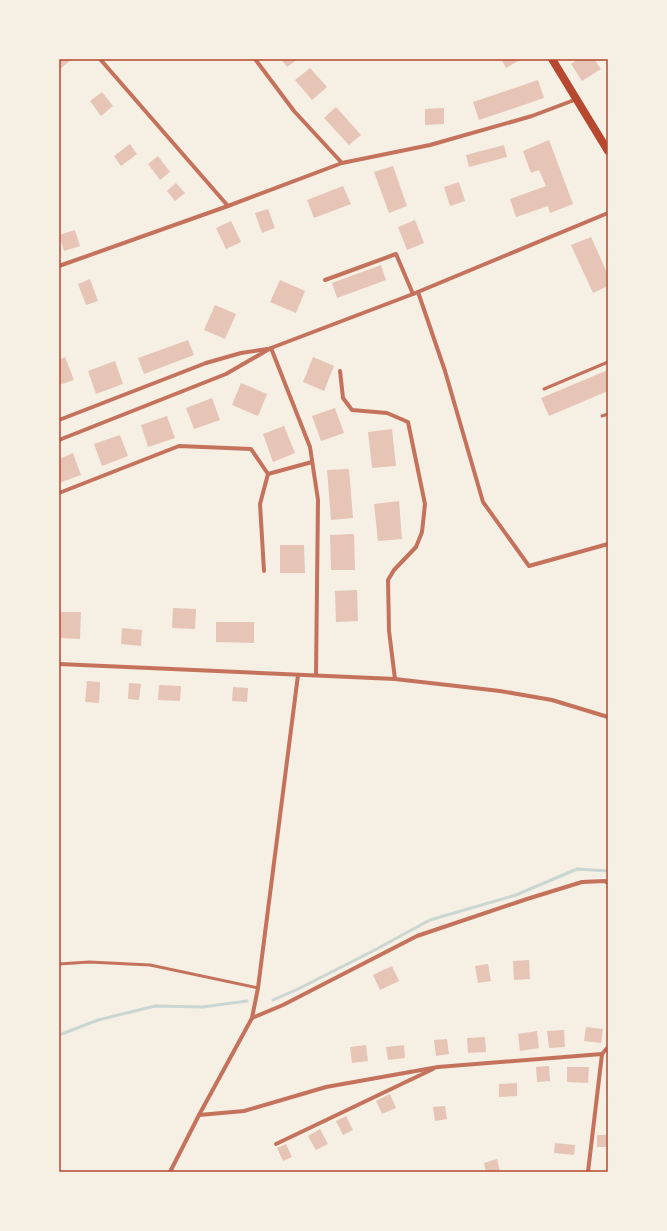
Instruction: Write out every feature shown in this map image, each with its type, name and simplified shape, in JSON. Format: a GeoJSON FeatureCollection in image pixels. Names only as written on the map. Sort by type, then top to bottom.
{"type":"FeatureCollection","features":[{"type":"Feature","properties":{"kind":"main road"},"geometry":{"type":"LineString","coordinates":[[552,59],[608,151]]}},
{"type":"Feature","properties":{"kind":"street"},"geometry":{"type":"LineString","coordinates":[[100,59],[228,206]]}},
{"type":"Feature","properties":{"kind":"street"},"geometry":{"type":"LineString","coordinates":[[255,59],[294,112],[342,163]]}},
{"type":"Feature","properties":{"kind":"street"},"geometry":{"type":"LineString","coordinates":[[59,266],[228,206],[342,163],[430,145],[532,116],[577,99]]}},
{"type":"Feature","properties":{"kind":"street"},"geometry":{"type":"LineString","coordinates":[[59,440],[226,374],[271,348],[418,292],[608,213]]}},
{"type":"Feature","properties":{"kind":"street"},"geometry":{"type":"LineString","coordinates":[[325,280],[396,254],[413,294]]}},
{"type":"Feature","properties":{"kind":"street"},"geometry":{"type":"LineString","coordinates":[[418,292],[445,372],[483,502],[529,566],[608,544]]}},
{"type":"Feature","properties":{"kind":"street"},"geometry":{"type":"LineString","coordinates":[[59,420],[206,363],[241,353],[271,348]]}},
{"type":"Feature","properties":{"kind":"street"},"geometry":{"type":"LineString","coordinates":[[271,348],[310,447],[318,500],[316,675]]}},
{"type":"Feature","properties":{"kind":"street"},"geometry":{"type":"LineString","coordinates":[[340,371],[343,398],[352,410],[387,413],[408,422],[424,504],[422,532],[416,547],[394,570],[388,580],[389,631],[396,679]]}},
{"type":"Feature","properties":{"kind":"street"},"geometry":{"type":"LineString","coordinates":[[59,493],[179,446],[251,449],[268,474],[260,504],[264,571]]}},
{"type":"Feature","properties":{"kind":"street"},"geometry":{"type":"LineString","coordinates":[[268,474],[312,462]]}},
{"type":"Feature","properties":{"kind":"street"},"geometry":{"type":"LineString","coordinates":[[59,664],[396,679],[500,691],[552,700],[608,717]]}},
{"type":"Feature","properties":{"kind":"street"},"geometry":{"type":"LineString","coordinates":[[170,1172],[252,1018],[258,988],[298,675]]}},
{"type":"Feature","properties":{"kind":"street"},"geometry":{"type":"LineString","coordinates":[[252,1018],[283,1005],[417,936],[527,898],[582,882],[605,881],[608,883]]}},
{"type":"Feature","properties":{"kind":"street"},"geometry":{"type":"LineString","coordinates":[[588,1172],[602,1054],[608,1047]]}},
{"type":"Feature","properties":{"kind":"street"},"geometry":{"type":"LineString","coordinates":[[199,1115],[244,1111],[326,1087],[438,1067],[602,1054]]}},
{"type":"Feature","properties":{"kind":"street"},"geometry":{"type":"LineString","coordinates":[[276,1144],[438,1067]]}},
{"type":"Feature","properties":{"kind":"lane"},"geometry":{"type":"LineString","coordinates":[[544,389],[608,362]]}},
{"type":"Feature","properties":{"kind":"lane"},"geometry":{"type":"LineString","coordinates":[[602,416],[608,414]]}},
{"type":"Feature","properties":{"kind":"lane"},"geometry":{"type":"LineString","coordinates":[[59,964],[89,962],[150,965],[258,988]]}},
{"type":"Feature","properties":{"kind":"building"},"geometry":{"type":"Polygon","coordinates":[[[59,59],[72,59],[59,70],[59,59]]]}},
{"type":"Feature","properties":{"kind":"building"},"geometry":{"type":"Polygon","coordinates":[[[281,59],[298,59],[287,67],[281,59]]]}},
{"type":"Feature","properties":{"kind":"building"},"geometry":{"type":"Polygon","coordinates":[[[501,59],[520,59],[520,60],[506,68],[501,59]]]}},
{"type":"Feature","properties":{"kind":"building"},"geometry":{"type":"Polygon","coordinates":[[[578,59],[594,59],[601,69],[582,81],[571,64],[578,59]]]}},
{"type":"Feature","properties":{"kind":"building"},"geometry":{"type":"Polygon","coordinates":[[[310,68],[327,87],[312,100],[295,80],[310,68]]]}},
{"type":"Feature","properties":{"kind":"building"},"geometry":{"type":"Polygon","coordinates":[[[538,80],[544,98],[479,120],[473,102],[538,80]]]}},
{"type":"Feature","properties":{"kind":"building"},"geometry":{"type":"Polygon","coordinates":[[[102,92],[113,106],[101,116],[90,101],[102,92]]]}},
{"type":"Feature","properties":{"kind":"building"},"geometry":{"type":"Polygon","coordinates":[[[336,107],[361,135],[349,145],[324,118],[336,107]]]}},
{"type":"Feature","properties":{"kind":"building"},"geometry":{"type":"Polygon","coordinates":[[[444,108],[444,124],[425,125],[425,109],[444,108]]]}},
{"type":"Feature","properties":{"kind":"building"},"geometry":{"type":"Polygon","coordinates":[[[549,140],[573,204],[550,213],[548,206],[516,217],[510,199],[546,186],[539,170],[531,173],[523,151],[549,140]]]}},
{"type":"Feature","properties":{"kind":"building"},"geometry":{"type":"Polygon","coordinates":[[[130,144],[137,154],[121,166],[114,156],[130,144]]]}},
{"type":"Feature","properties":{"kind":"building"},"geometry":{"type":"Polygon","coordinates":[[[504,145],[507,157],[469,167],[466,155],[504,145]]]}},
{"type":"Feature","properties":{"kind":"building"},"geometry":{"type":"Polygon","coordinates":[[[158,156],[170,172],[160,180],[148,164],[158,156]]]}},
{"type":"Feature","properties":{"kind":"building"},"geometry":{"type":"Polygon","coordinates":[[[393,166],[407,206],[389,213],[374,172],[393,166]]]}},
{"type":"Feature","properties":{"kind":"building"},"geometry":{"type":"Polygon","coordinates":[[[459,182],[465,201],[450,206],[444,187],[459,182]]]}},
{"type":"Feature","properties":{"kind":"building"},"geometry":{"type":"Polygon","coordinates":[[[176,183],[185,193],[175,201],[167,191],[176,183]]]}},
{"type":"Feature","properties":{"kind":"building"},"geometry":{"type":"Polygon","coordinates":[[[343,186],[351,204],[314,218],[307,200],[343,186]]]}},
{"type":"Feature","properties":{"kind":"building"},"geometry":{"type":"Polygon","coordinates":[[[268,209],[275,228],[262,233],[255,213],[268,209]]]}},
{"type":"Feature","properties":{"kind":"building"},"geometry":{"type":"Polygon","coordinates":[[[415,220],[424,243],[407,250],[398,227],[415,220]]]}},
{"type":"Feature","properties":{"kind":"building"},"geometry":{"type":"Polygon","coordinates":[[[231,221],[241,242],[226,249],[216,228],[231,221]]]}},
{"type":"Feature","properties":{"kind":"building"},"geometry":{"type":"Polygon","coordinates":[[[75,230],[80,246],[64,251],[59,235],[75,230]]]}},
{"type":"Feature","properties":{"kind":"building"},"geometry":{"type":"Polygon","coordinates":[[[591,237],[608,275],[608,286],[593,293],[571,245],[591,237]]]}},
{"type":"Feature","properties":{"kind":"building"},"geometry":{"type":"Polygon","coordinates":[[[381,265],[386,280],[337,298],[332,283],[381,265]]]}},
{"type":"Feature","properties":{"kind":"building"},"geometry":{"type":"Polygon","coordinates":[[[90,279],[98,301],[86,305],[78,284],[90,279]]]}},
{"type":"Feature","properties":{"kind":"building"},"geometry":{"type":"Polygon","coordinates":[[[280,280],[305,291],[296,313],[270,302],[280,280]]]}},
{"type":"Feature","properties":{"kind":"building"},"geometry":{"type":"Polygon","coordinates":[[[215,305],[236,314],[225,339],[204,330],[215,305]]]}},
{"type":"Feature","properties":{"kind":"building"},"geometry":{"type":"Polygon","coordinates":[[[188,340],[194,355],[144,374],[138,358],[188,340]]]}},
{"type":"Feature","properties":{"kind":"building"},"geometry":{"type":"Polygon","coordinates":[[[65,357],[74,380],[59,385],[59,360],[65,357]]]}},
{"type":"Feature","properties":{"kind":"building"},"geometry":{"type":"Polygon","coordinates":[[[313,357],[334,366],[324,391],[303,382],[313,357]]]}},
{"type":"Feature","properties":{"kind":"building"},"geometry":{"type":"Polygon","coordinates":[[[115,361],[123,384],[96,394],[88,371],[115,361]]]}},
{"type":"Feature","properties":{"kind":"building"},"geometry":{"type":"Polygon","coordinates":[[[608,370],[608,391],[549,416],[541,398],[608,370]]]}},
{"type":"Feature","properties":{"kind":"building"},"geometry":{"type":"Polygon","coordinates":[[[241,383],[267,394],[258,416],[232,405],[241,383]]]}},
{"type":"Feature","properties":{"kind":"building"},"geometry":{"type":"Polygon","coordinates":[[[212,398],[220,420],[194,429],[186,408],[212,398]]]}},
{"type":"Feature","properties":{"kind":"building"},"geometry":{"type":"Polygon","coordinates":[[[335,408],[344,433],[321,441],[312,416],[335,408]]]}},
{"type":"Feature","properties":{"kind":"building"},"geometry":{"type":"Polygon","coordinates":[[[167,416],[175,438],[148,447],[141,425],[167,416]]]}},
{"type":"Feature","properties":{"kind":"building"},"geometry":{"type":"Polygon","coordinates":[[[284,426],[295,453],[273,462],[263,434],[284,426]]]}},
{"type":"Feature","properties":{"kind":"building"},"geometry":{"type":"Polygon","coordinates":[[[392,429],[396,466],[372,468],[368,432],[392,429]]]}},
{"type":"Feature","properties":{"kind":"building"},"geometry":{"type":"Polygon","coordinates":[[[120,435],[128,456],[102,466],[94,444],[120,435]]]}},
{"type":"Feature","properties":{"kind":"building"},"geometry":{"type":"Polygon","coordinates":[[[73,453],[81,475],[59,483],[59,459],[73,453]]]}},
{"type":"Feature","properties":{"kind":"building"},"geometry":{"type":"Polygon","coordinates":[[[349,469],[353,518],[331,520],[327,470],[349,469]]]}},
{"type":"Feature","properties":{"kind":"building"},"geometry":{"type":"Polygon","coordinates":[[[399,501],[402,539],[378,541],[374,504],[399,501]]]}},
{"type":"Feature","properties":{"kind":"building"},"geometry":{"type":"Polygon","coordinates":[[[354,534],[355,570],[331,570],[330,535],[354,534]]]}},
{"type":"Feature","properties":{"kind":"building"},"geometry":{"type":"Polygon","coordinates":[[[280,545],[304,545],[305,573],[280,573],[280,545]]]}},
{"type":"Feature","properties":{"kind":"building"},"geometry":{"type":"Polygon","coordinates":[[[357,590],[358,621],[336,622],[335,591],[357,590]]]}},
{"type":"Feature","properties":{"kind":"building"},"geometry":{"type":"Polygon","coordinates":[[[173,608],[196,609],[195,629],[172,628],[173,608]]]}},
{"type":"Feature","properties":{"kind":"building"},"geometry":{"type":"Polygon","coordinates":[[[59,612],[81,612],[80,639],[59,638],[59,612]]]}},
{"type":"Feature","properties":{"kind":"building"},"geometry":{"type":"Polygon","coordinates":[[[216,622],[254,622],[254,643],[216,642],[216,622]]]}},
{"type":"Feature","properties":{"kind":"building"},"geometry":{"type":"Polygon","coordinates":[[[122,628],[142,630],[141,646],[121,644],[122,628]]]}},
{"type":"Feature","properties":{"kind":"building"},"geometry":{"type":"Polygon","coordinates":[[[87,681],[100,682],[99,703],[85,702],[87,681]]]}},
{"type":"Feature","properties":{"kind":"building"},"geometry":{"type":"Polygon","coordinates":[[[129,683],[141,684],[139,700],[128,699],[129,683]]]}},
{"type":"Feature","properties":{"kind":"building"},"geometry":{"type":"Polygon","coordinates":[[[159,685],[181,686],[180,701],[158,700],[159,685]]]}},
{"type":"Feature","properties":{"kind":"building"},"geometry":{"type":"Polygon","coordinates":[[[233,687],[248,688],[247,702],[232,701],[233,687]]]}},
{"type":"Feature","properties":{"kind":"building"},"geometry":{"type":"Polygon","coordinates":[[[529,960],[530,979],[514,980],[513,961],[529,960]]]}},
{"type":"Feature","properties":{"kind":"building"},"geometry":{"type":"Polygon","coordinates":[[[488,964],[491,981],[478,983],[475,966],[488,964]]]}},
{"type":"Feature","properties":{"kind":"building"},"geometry":{"type":"Polygon","coordinates":[[[392,966],[399,981],[380,990],[373,975],[392,966]]]}},
{"type":"Feature","properties":{"kind":"building"},"geometry":{"type":"Polygon","coordinates":[[[586,1027],[603,1029],[601,1043],[584,1041],[586,1027]]]}},
{"type":"Feature","properties":{"kind":"building"},"geometry":{"type":"Polygon","coordinates":[[[564,1030],[565,1047],[549,1048],[547,1031],[564,1030]]]}},
{"type":"Feature","properties":{"kind":"building"},"geometry":{"type":"Polygon","coordinates":[[[537,1031],[539,1048],[520,1051],[518,1034],[537,1031]]]}},
{"type":"Feature","properties":{"kind":"building"},"geometry":{"type":"Polygon","coordinates":[[[485,1037],[486,1052],[468,1053],[467,1038],[485,1037]]]}},
{"type":"Feature","properties":{"kind":"building"},"geometry":{"type":"Polygon","coordinates":[[[447,1039],[449,1054],[436,1056],[434,1040],[447,1039]]]}},
{"type":"Feature","properties":{"kind":"building"},"geometry":{"type":"Polygon","coordinates":[[[366,1045],[368,1061],[352,1063],[350,1047],[366,1045]]]}},
{"type":"Feature","properties":{"kind":"building"},"geometry":{"type":"Polygon","coordinates":[[[404,1045],[405,1058],[388,1060],[386,1047],[404,1045]]]}},
{"type":"Feature","properties":{"kind":"building"},"geometry":{"type":"Polygon","coordinates":[[[549,1066],[550,1081],[537,1082],[536,1067],[549,1066]]]}},
{"type":"Feature","properties":{"kind":"building"},"geometry":{"type":"Polygon","coordinates":[[[567,1067],[589,1067],[588,1083],[567,1082],[567,1067]]]}},
{"type":"Feature","properties":{"kind":"building"},"geometry":{"type":"Polygon","coordinates":[[[517,1083],[517,1096],[499,1097],[499,1084],[517,1083]]]}},
{"type":"Feature","properties":{"kind":"building"},"geometry":{"type":"Polygon","coordinates":[[[390,1094],[396,1108],[382,1114],[376,1101],[390,1094]]]}},
{"type":"Feature","properties":{"kind":"building"},"geometry":{"type":"Polygon","coordinates":[[[445,1106],[447,1119],[435,1121],[433,1107],[445,1106]]]}},
{"type":"Feature","properties":{"kind":"building"},"geometry":{"type":"Polygon","coordinates":[[[346,1116],[353,1130],[343,1135],[336,1121],[346,1116]]]}},
{"type":"Feature","properties":{"kind":"building"},"geometry":{"type":"Polygon","coordinates":[[[320,1129],[328,1144],[316,1150],[308,1136],[320,1129]]]}},
{"type":"Feature","properties":{"kind":"building"},"geometry":{"type":"Polygon","coordinates":[[[597,1135],[608,1135],[608,1147],[597,1147],[597,1135]]]}},
{"type":"Feature","properties":{"kind":"building"},"geometry":{"type":"Polygon","coordinates":[[[555,1143],[575,1145],[574,1155],[554,1153],[555,1143]]]}},
{"type":"Feature","properties":{"kind":"building"},"geometry":{"type":"Polygon","coordinates":[[[286,1144],[292,1157],[283,1161],[277,1148],[286,1144]]]}},
{"type":"Feature","properties":{"kind":"building"},"geometry":{"type":"Polygon","coordinates":[[[497,1159],[500,1172],[486,1172],[484,1163],[497,1159]]]}},
{"type":"Feature","properties":{"kind":"waterway"},"geometry":{"type":"LineString","coordinates":[[273,1000],[371,952],[430,920],[516,895],[577,869],[608,871]]}},
{"type":"Feature","properties":{"kind":"waterway"},"geometry":{"type":"LineString","coordinates":[[59,1035],[98,1020],[155,1006],[203,1007],[247,1001]]}}]}
